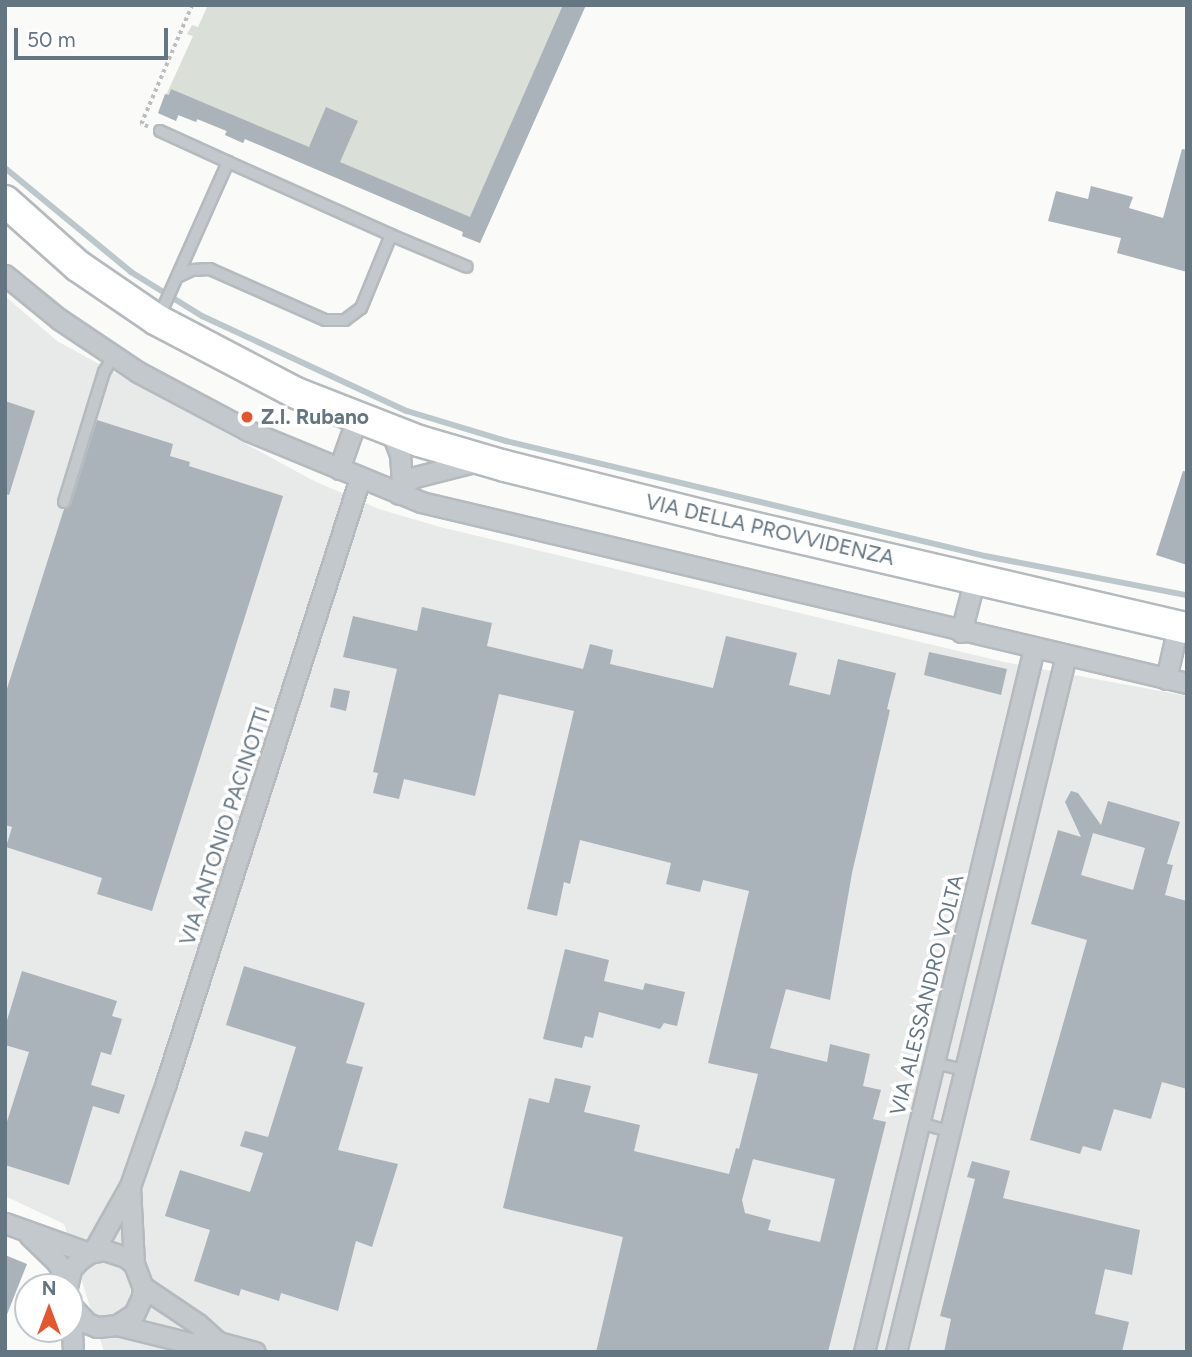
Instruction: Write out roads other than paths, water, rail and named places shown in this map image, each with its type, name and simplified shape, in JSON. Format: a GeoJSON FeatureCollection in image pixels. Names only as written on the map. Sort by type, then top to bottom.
{"type":"FeatureCollection","features":[{"type":"Feature","properties":{"kind":"main road","name":"VIA DELLA PROVVIDENZA"},"geometry":{"type":"LineString","coordinates":[[5,201],[78,266],[163,310],[253,373],[391,431],[484,460],[975,578],[1173,622]]}},
{"type":"Feature","properties":{"kind":"street"},"geometry":{"type":"LineString","coordinates":[[5,275],[59,319],[113,357],[249,431],[360,478],[401,489],[474,517],[1187,683]]}},
{"type":"Feature","properties":{"kind":"street"},"geometry":{"type":"LineString","coordinates":[[339,469],[357,418]]}},
{"type":"Feature","properties":{"kind":"street"},"geometry":{"type":"LineString","coordinates":[[391,431],[400,454],[401,489]]}},
{"type":"Feature","properties":{"kind":"street"},"geometry":{"type":"LineString","coordinates":[[401,489],[437,470],[484,460]]}},
{"type":"Feature","properties":{"kind":"street","name":"VIA ANTONIO PACINOTTI"},"geometry":{"type":"LineString","coordinates":[[70,1273],[71,1269],[91,1253],[130,1186],[228,896],[360,478]]}},
{"type":"Feature","properties":{"kind":"street"},"geometry":{"type":"LineString","coordinates":[[961,632],[975,578]]}},
{"type":"Feature","properties":{"kind":"street"},"geometry":{"type":"LineString","coordinates":[[1166,679],[1173,622]]}},
{"type":"Feature","properties":{"kind":"street","name":"VIA ALESSANDRO VOLTA"},"geometry":{"type":"LineString","coordinates":[[864,1352],[1034,648]]}},
{"type":"Feature","properties":{"kind":"street"},"geometry":{"type":"LineString","coordinates":[[895,1352],[1066,655]]}},
{"type":"Feature","properties":{"kind":"street","name":"VIA ANTONIO PACINOTTI"},"geometry":{"type":"LineString","coordinates":[[130,1186],[134,1264],[143,1287]]}},
{"type":"Feature","properties":{"kind":"street"},"geometry":{"type":"LineString","coordinates":[[5,1223],[29,1234],[91,1253],[115,1252],[134,1264]]}},
{"type":"Feature","properties":{"kind":"street"},"geometry":{"type":"LineString","coordinates":[[29,1234],[57,1262],[62,1273]]}},
{"type":"Feature","properties":{"kind":"street"},"geometry":{"type":"LineString","coordinates":[[81,1352],[113,1326],[134,1314],[139,1306],[143,1287],[198,1324],[218,1342]]}},
{"type":"Feature","properties":{"kind":"street"},"geometry":{"type":"LineString","coordinates":[[84,1320],[87,1323],[190,1343],[218,1342],[255,1352]]}},
{"type":"Feature","properties":{"kind":"lane"},"geometry":{"type":"LineString","coordinates":[[160,131],[467,267]]}},
{"type":"Feature","properties":{"kind":"lane"},"geometry":{"type":"LineString","coordinates":[[163,310],[228,162]]}},
{"type":"Feature","properties":{"kind":"lane"},"geometry":{"type":"LineString","coordinates":[[178,279],[192,270],[210,269],[325,320],[345,320],[361,308],[391,235]]}},
{"type":"Feature","properties":{"kind":"lane"},"geometry":{"type":"LineString","coordinates":[[64,502],[104,372],[113,357]]}},
{"type":"Feature","properties":{"kind":"lane"},"geometry":{"type":"LineString","coordinates":[[934,1063],[964,1070]]}},
{"type":"Feature","properties":{"kind":"lane"},"geometry":{"type":"LineString","coordinates":[[919,1123],[949,1131]]}},
{"type":"Feature","properties":{"kind":"waterway"},"geometry":{"type":"LineString","coordinates":[[5,168],[131,272],[202,316],[407,411],[506,441],[985,556],[1186,595]]}},
{"type":"Feature","properties":{"kind":"place","name":"Z.I. Rubano"},"geometry":{"type":"Point","coordinates":[247,417]}}]}
